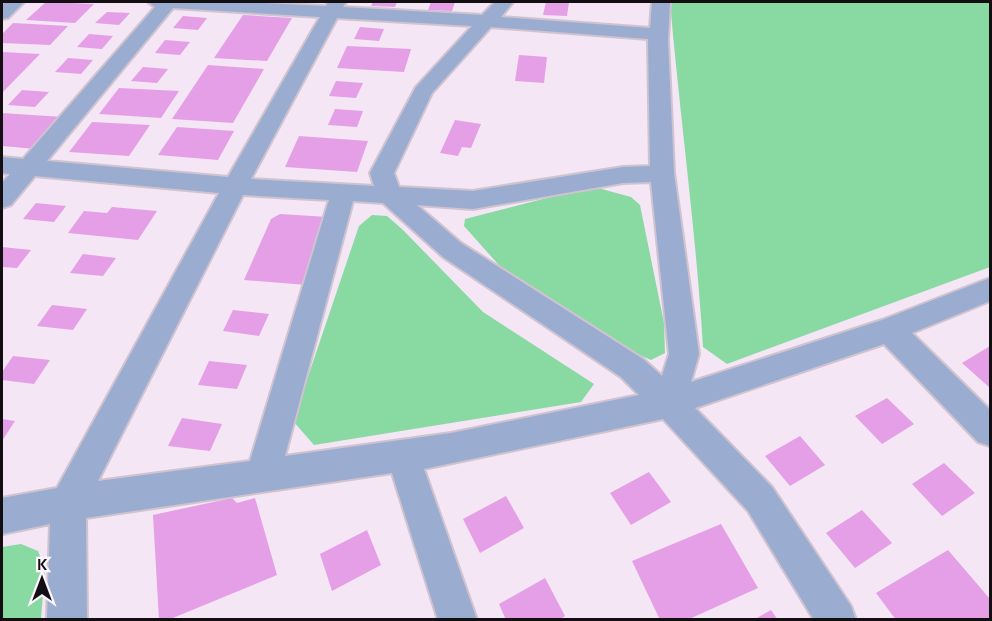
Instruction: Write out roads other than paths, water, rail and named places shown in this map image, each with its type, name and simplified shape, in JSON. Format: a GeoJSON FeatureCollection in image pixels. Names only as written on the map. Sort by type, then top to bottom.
{"type":"FeatureCollection","features":[{"type":"Feature","properties":{"kind":"street"},"geometry":{"type":"LineString","coordinates":[[2,14],[15,2]]}},
{"type":"Feature","properties":{"kind":"street"},"geometry":{"type":"LineString","coordinates":[[157,2],[495,11],[658,34]]}},
{"type":"Feature","properties":{"kind":"street"},"geometry":{"type":"LineString","coordinates":[[2,199],[169,2]]}},
{"type":"Feature","properties":{"kind":"street"},"geometry":{"type":"LineString","coordinates":[[661,2],[658,34],[662,172],[684,354],[669,403]]}},
{"type":"Feature","properties":{"kind":"street"},"geometry":{"type":"LineString","coordinates":[[67,620],[68,503],[235,186],[334,7]]}},
{"type":"Feature","properties":{"kind":"street"},"geometry":{"type":"LineString","coordinates":[[495,11],[423,91],[382,173],[390,196],[452,250],[632,368],[669,403],[760,499],[837,620]]}},
{"type":"Feature","properties":{"kind":"street"},"geometry":{"type":"LineString","coordinates":[[2,165],[235,186],[473,200],[623,175],[662,172]]}},
{"type":"Feature","properties":{"kind":"street"},"geometry":{"type":"LineString","coordinates":[[263,475],[343,193]]}},
{"type":"Feature","properties":{"kind":"street"},"geometry":{"type":"LineString","coordinates":[[2,516],[68,503],[451,449],[669,403],[889,330],[990,289]]}},
{"type":"Feature","properties":{"kind":"street"},"geometry":{"type":"LineString","coordinates":[[889,330],[990,431]]}},
{"type":"Feature","properties":{"kind":"street"},"geometry":{"type":"LineString","coordinates":[[403,455],[458,620]]}}]}
